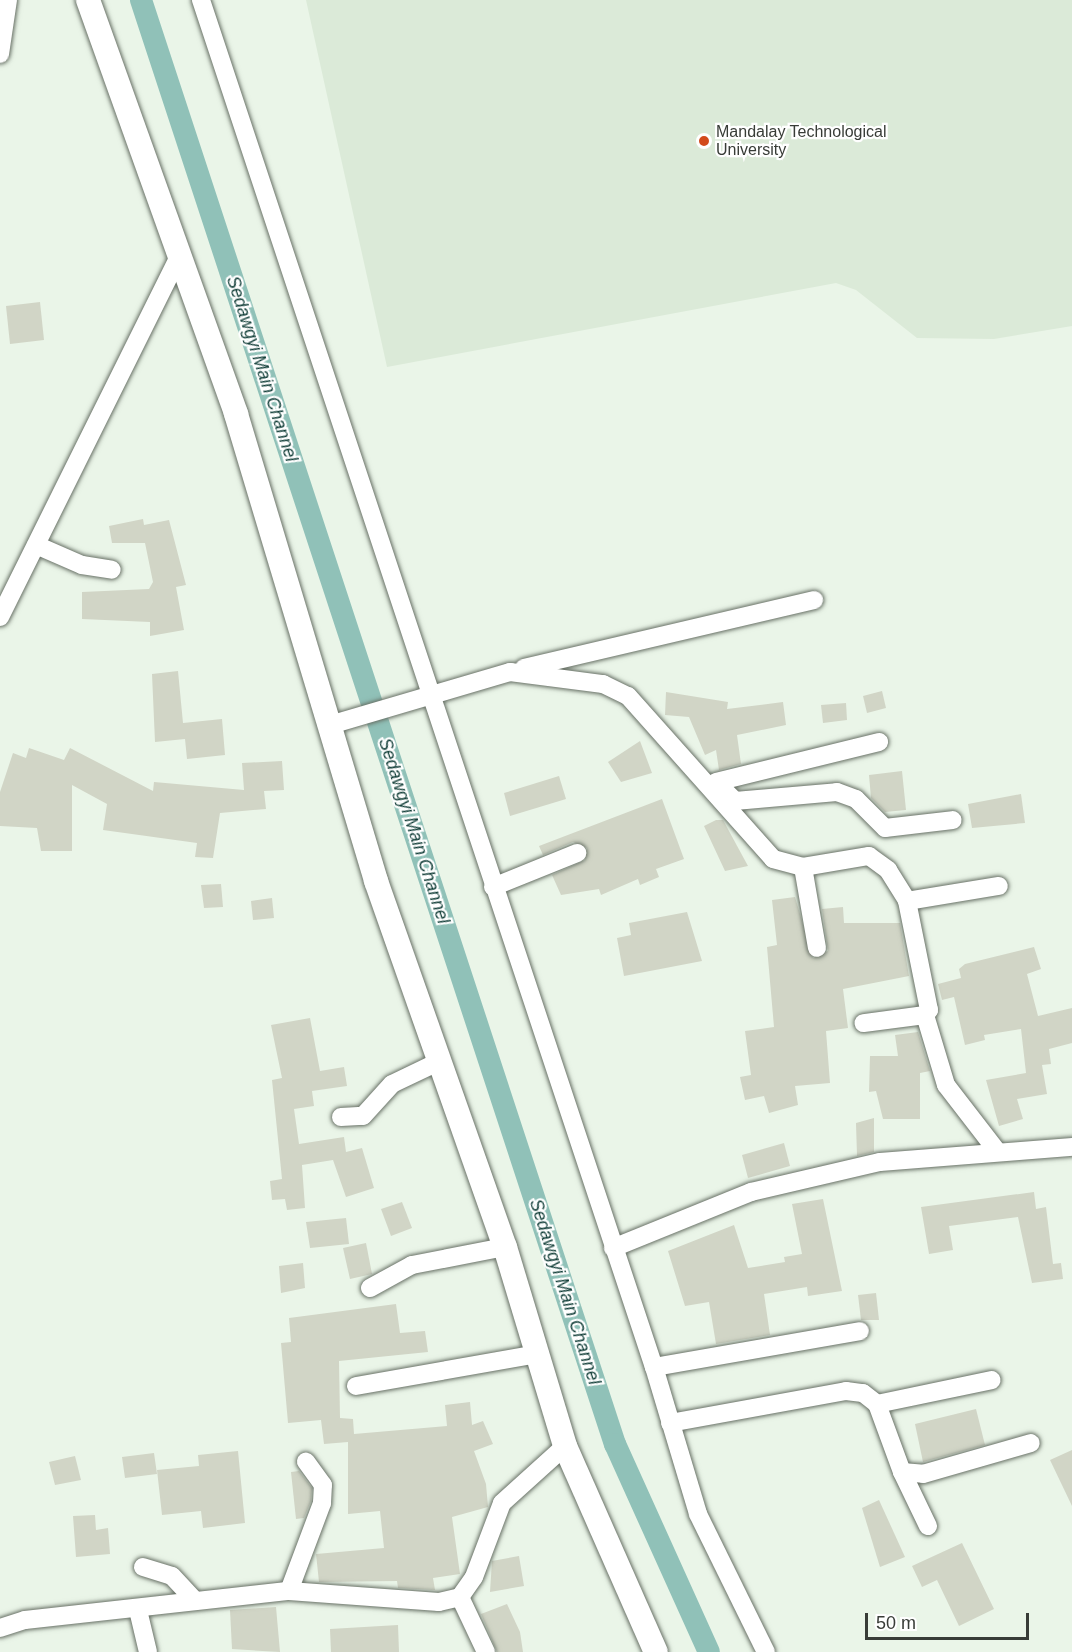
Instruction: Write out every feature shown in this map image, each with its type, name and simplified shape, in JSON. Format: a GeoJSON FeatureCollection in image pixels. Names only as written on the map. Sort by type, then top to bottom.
{"type":"FeatureCollection","features":[{"type":"Feature","properties":{"kind":"street"},"geometry":{"type":"LineString","coordinates":[[0,54],[8,0]]}},
{"type":"Feature","properties":{"kind":"street"},"geometry":{"type":"LineString","coordinates":[[88,0],[236,414],[340,721],[402,961],[440,1061],[505,1247],[565,1446],[656,1652]]}},
{"type":"Feature","properties":{"kind":"street"},"geometry":{"type":"LineString","coordinates":[[201,0],[429,694],[654,1367],[698,1514],[766,1652]]}},
{"type":"Feature","properties":{"kind":"street"},"geometry":{"type":"LineString","coordinates":[[0,617],[179,256]]}},
{"type":"Feature","properties":{"kind":"street"},"geometry":{"type":"LineString","coordinates":[[36,545],[82,565],[112,570]]}},
{"type":"Feature","properties":{"kind":"street"},"geometry":{"type":"LineString","coordinates":[[340,721],[510,672],[814,600]]}},
{"type":"Feature","properties":{"kind":"street"},"geometry":{"type":"LineString","coordinates":[[510,672],[603,684],[628,696],[694,767],[773,860],[803,867],[869,856],[888,870],[907,901],[930,1002],[925,1015],[946,1085],[997,1151]]}},
{"type":"Feature","properties":{"kind":"street"},"geometry":{"type":"LineString","coordinates":[[716,782],[879,742]]}},
{"type":"Feature","properties":{"kind":"street"},"geometry":{"type":"LineString","coordinates":[[694,767],[716,782],[735,801],[848,795],[885,828],[953,820]]}},
{"type":"Feature","properties":{"kind":"street"},"geometry":{"type":"LineString","coordinates":[[493,887],[577,853]]}},
{"type":"Feature","properties":{"kind":"street"},"geometry":{"type":"LineString","coordinates":[[803,867],[817,948]]}},
{"type":"Feature","properties":{"kind":"street"},"geometry":{"type":"LineString","coordinates":[[907,901],[999,886]]}},
{"type":"Feature","properties":{"kind":"street"},"geometry":{"type":"LineString","coordinates":[[864,1023],[925,1015]]}},
{"type":"Feature","properties":{"kind":"street"},"geometry":{"type":"LineString","coordinates":[[341,1118],[363,1116],[392,1084],[440,1061]]}},
{"type":"Feature","properties":{"kind":"street"},"geometry":{"type":"LineString","coordinates":[[613,1248],[751,1192],[880,1162],[997,1151],[1072,1147]]}},
{"type":"Feature","properties":{"kind":"street"},"geometry":{"type":"LineString","coordinates":[[370,1288],[412,1265],[505,1247]]}},
{"type":"Feature","properties":{"kind":"street"},"geometry":{"type":"LineString","coordinates":[[654,1367],[860,1331]]}},
{"type":"Feature","properties":{"kind":"street"},"geometry":{"type":"LineString","coordinates":[[356,1386],[538,1354]]}},
{"type":"Feature","properties":{"kind":"street"},"geometry":{"type":"LineString","coordinates":[[877,1404],[992,1380]]}},
{"type":"Feature","properties":{"kind":"street"},"geometry":{"type":"LineString","coordinates":[[670,1423],[846,1391],[863,1393],[877,1404],[902,1472],[928,1526]]}},
{"type":"Feature","properties":{"kind":"street"},"geometry":{"type":"LineString","coordinates":[[902,1472],[923,1474],[1031,1443]]}},
{"type":"Feature","properties":{"kind":"street"},"geometry":{"type":"LineString","coordinates":[[0,1628],[195,1601],[289,1591],[439,1602],[460,1597],[474,1576],[502,1503],[565,1446]]}},
{"type":"Feature","properties":{"kind":"street"},"geometry":{"type":"LineString","coordinates":[[289,1591],[322,1503],[323,1485],[306,1462]]}},
{"type":"Feature","properties":{"kind":"street"},"geometry":{"type":"LineString","coordinates":[[143,1567],[172,1576],[195,1601]]}},
{"type":"Feature","properties":{"kind":"street"},"geometry":{"type":"LineString","coordinates":[[460,1597],[486,1652]]}},
{"type":"Feature","properties":{"kind":"street"},"geometry":{"type":"LineString","coordinates":[[138,1610],[148,1652]]}},
{"type":"Feature","properties":{"kind":"shaded area","name":"Mandalay Technological University"},"geometry":{"type":"Polygon","coordinates":[[[306,0],[1072,0],[1072,326],[994,339],[917,338],[856,290],[836,283],[387,367],[306,0]]]}},
{"type":"Feature","properties":{"kind":"building"},"geometry":{"type":"Polygon","coordinates":[[[40,302],[44,340],[10,344],[6,306],[40,302]]]}},
{"type":"Feature","properties":{"kind":"building"},"geometry":{"type":"Polygon","coordinates":[[[143,519],[144,525],[169,520],[186,585],[176,587],[184,630],[150,636],[150,622],[82,619],[82,592],[149,589],[153,582],[145,543],[112,543],[109,526],[143,519]]]}},
{"type":"Feature","properties":{"kind":"building"},"geometry":{"type":"Polygon","coordinates":[[[178,671],[183,723],[222,719],[225,755],[187,759],[185,739],[155,742],[152,674],[178,671]]]}},
{"type":"Feature","properties":{"kind":"building"},"geometry":{"type":"Polygon","coordinates":[[[882,691],[886,708],[867,713],[863,696],[882,691]]]}},
{"type":"Feature","properties":{"kind":"building"},"geometry":{"type":"Polygon","coordinates":[[[666,692],[728,702],[727,709],[783,702],[786,725],[737,735],[741,764],[719,770],[716,750],[705,755],[689,717],[665,715],[666,692]]]}},
{"type":"Feature","properties":{"kind":"building"},"geometry":{"type":"Polygon","coordinates":[[[846,703],[847,720],[823,723],[821,705],[846,703]]]}},
{"type":"Feature","properties":{"kind":"building"},"geometry":{"type":"Polygon","coordinates":[[[640,741],[652,773],[621,782],[608,762],[640,741]]]}},
{"type":"Feature","properties":{"kind":"building"},"geometry":{"type":"Polygon","coordinates":[[[29,748],[64,760],[70,748],[153,791],[154,782],[244,790],[242,763],[282,761],[284,790],[264,791],[266,809],[220,813],[213,858],[195,857],[197,843],[103,830],[107,804],[72,785],[72,851],[41,851],[37,828],[0,826],[0,792],[13,753],[26,758],[29,748]]]}},
{"type":"Feature","properties":{"kind":"building"},"geometry":{"type":"Polygon","coordinates":[[[902,771],[906,810],[885,812],[871,798],[869,775],[902,771]]]}},
{"type":"Feature","properties":{"kind":"building"},"geometry":{"type":"Polygon","coordinates":[[[559,776],[566,799],[510,816],[504,793],[559,776]]]}},
{"type":"Feature","properties":{"kind":"building"},"geometry":{"type":"Polygon","coordinates":[[[1021,794],[1025,823],[972,828],[968,804],[1021,794]]]}},
{"type":"Feature","properties":{"kind":"building"},"geometry":{"type":"Polygon","coordinates":[[[662,799],[684,859],[656,869],[659,877],[640,885],[638,879],[601,895],[599,889],[561,895],[552,875],[585,860],[587,848],[573,842],[543,855],[539,846],[662,799]]]}},
{"type":"Feature","properties":{"kind":"building"},"geometry":{"type":"Polygon","coordinates":[[[716,820],[723,820],[748,866],[725,871],[704,826],[716,820]]]}},
{"type":"Feature","properties":{"kind":"building"},"geometry":{"type":"Polygon","coordinates":[[[221,884],[223,907],[204,908],[201,885],[221,884]]]}},
{"type":"Feature","properties":{"kind":"building"},"geometry":{"type":"Polygon","coordinates":[[[795,897],[813,958],[828,951],[822,909],[843,907],[844,923],[900,923],[909,976],[843,989],[848,1028],[826,1031],[830,1083],[795,1086],[798,1105],[769,1113],[764,1096],[745,1100],[740,1077],[751,1075],[745,1031],[774,1027],[767,947],[777,945],[772,900],[795,897]]]}},
{"type":"Feature","properties":{"kind":"building"},"geometry":{"type":"Polygon","coordinates":[[[272,898],[274,918],[253,920],[251,901],[272,898]]]}},
{"type":"Feature","properties":{"kind":"building"},"geometry":{"type":"Polygon","coordinates":[[[687,912],[702,961],[624,976],[617,938],[631,935],[629,923],[687,912]]]}},
{"type":"Feature","properties":{"kind":"building"},"geometry":{"type":"Polygon","coordinates":[[[1034,947],[1041,969],[1027,974],[1038,1016],[1072,1008],[1072,1043],[1049,1049],[1051,1064],[1042,1065],[1047,1094],[1017,1099],[1023,1119],[999,1126],[986,1080],[1026,1073],[1021,1029],[984,1035],[985,1040],[965,1045],[954,997],[942,1000],[938,984],[961,978],[959,969],[965,964],[1034,947]]]}},
{"type":"Feature","properties":{"kind":"building"},"geometry":{"type":"Polygon","coordinates":[[[310,1018],[320,1071],[344,1067],[347,1086],[312,1091],[314,1106],[294,1109],[299,1144],[344,1137],[346,1152],[362,1148],[374,1188],[346,1197],[333,1160],[302,1165],[305,1208],[287,1210],[285,1199],[272,1200],[270,1181],[282,1179],[272,1080],[282,1078],[271,1025],[310,1018]]]}},
{"type":"Feature","properties":{"kind":"building"},"geometry":{"type":"Polygon","coordinates":[[[918,1032],[930,1071],[920,1073],[920,1119],[883,1119],[876,1091],[869,1092],[870,1056],[898,1056],[895,1035],[918,1032]]]}},
{"type":"Feature","properties":{"kind":"building"},"geometry":{"type":"Polygon","coordinates":[[[874,1118],[874,1152],[857,1156],[856,1123],[874,1118]]]}},
{"type":"Feature","properties":{"kind":"building"},"geometry":{"type":"Polygon","coordinates":[[[784,1143],[790,1166],[748,1178],[742,1155],[784,1143]]]}},
{"type":"Feature","properties":{"kind":"building"},"geometry":{"type":"Polygon","coordinates":[[[1034,1192],[1036,1209],[1046,1207],[1053,1264],[1061,1263],[1063,1279],[1032,1283],[1018,1217],[949,1226],[953,1250],[929,1254],[921,1207],[1034,1192]]]}},
{"type":"Feature","properties":{"kind":"building"},"geometry":{"type":"Polygon","coordinates":[[[823,1199],[842,1291],[808,1296],[807,1287],[764,1294],[770,1335],[716,1344],[709,1302],[685,1306],[668,1251],[734,1225],[748,1268],[785,1262],[784,1257],[802,1254],[792,1204],[823,1199]]]}},
{"type":"Feature","properties":{"kind":"building"},"geometry":{"type":"Polygon","coordinates":[[[402,1202],[412,1228],[391,1236],[381,1209],[402,1202]]]}},
{"type":"Feature","properties":{"kind":"building"},"geometry":{"type":"Polygon","coordinates":[[[346,1218],[349,1244],[310,1248],[306,1222],[346,1218]]]}},
{"type":"Feature","properties":{"kind":"building"},"geometry":{"type":"Polygon","coordinates":[[[366,1243],[372,1274],[350,1279],[343,1248],[366,1243]]]}},
{"type":"Feature","properties":{"kind":"building"},"geometry":{"type":"Polygon","coordinates":[[[303,1263],[305,1288],[281,1293],[279,1266],[303,1263]]]}},
{"type":"Feature","properties":{"kind":"building"},"geometry":{"type":"Polygon","coordinates":[[[876,1293],[879,1320],[861,1320],[858,1295],[876,1293]]]}},
{"type":"Feature","properties":{"kind":"building"},"geometry":{"type":"Polygon","coordinates":[[[396,1304],[400,1333],[425,1331],[428,1352],[339,1361],[340,1418],[353,1419],[354,1434],[447,1426],[445,1405],[470,1402],[472,1425],[483,1421],[493,1444],[474,1451],[486,1484],[488,1507],[452,1517],[460,1574],[433,1578],[435,1590],[398,1588],[397,1581],[319,1582],[316,1554],[384,1548],[380,1511],[348,1514],[348,1442],[324,1444],[321,1420],[288,1423],[281,1343],[291,1342],[289,1318],[396,1304]]]}},
{"type":"Feature","properties":{"kind":"building"},"geometry":{"type":"Polygon","coordinates":[[[976,1409],[985,1445],[923,1462],[915,1424],[976,1409]]]}},
{"type":"Feature","properties":{"kind":"building"},"geometry":{"type":"Polygon","coordinates":[[[1072,1450],[1072,1506],[1050,1460],[1072,1450]]]}},
{"type":"Feature","properties":{"kind":"building"},"geometry":{"type":"Polygon","coordinates":[[[238,1451],[245,1523],[203,1528],[201,1511],[162,1515],[157,1470],[199,1466],[198,1455],[238,1451]]]}},
{"type":"Feature","properties":{"kind":"building"},"geometry":{"type":"Polygon","coordinates":[[[154,1453],[157,1474],[125,1478],[122,1457],[154,1453]]]}},
{"type":"Feature","properties":{"kind":"building"},"geometry":{"type":"Polygon","coordinates":[[[75,1456],[81,1480],[55,1485],[49,1462],[75,1456]]]}},
{"type":"Feature","properties":{"kind":"building"},"geometry":{"type":"Polygon","coordinates":[[[299,1471],[312,1488],[311,1501],[304,1518],[296,1519],[291,1472],[299,1471]]]}},
{"type":"Feature","properties":{"kind":"building"},"geometry":{"type":"Polygon","coordinates":[[[879,1500],[905,1557],[880,1567],[862,1508],[879,1500]]]}},
{"type":"Feature","properties":{"kind":"building"},"geometry":{"type":"Polygon","coordinates":[[[95,1515],[96,1530],[108,1528],[110,1554],[76,1557],[73,1516],[95,1515]]]}},
{"type":"Feature","properties":{"kind":"building"},"geometry":{"type":"Polygon","coordinates":[[[962,1543],[994,1609],[959,1626],[937,1580],[922,1587],[912,1566],[962,1543]]]}},
{"type":"Feature","properties":{"kind":"building"},"geometry":{"type":"Polygon","coordinates":[[[519,1556],[524,1586],[490,1592],[492,1561],[519,1556]]]}},
{"type":"Feature","properties":{"kind":"building"},"geometry":{"type":"Polygon","coordinates":[[[507,1604],[520,1632],[523,1652],[497,1652],[481,1614],[507,1604]]]}},
{"type":"Feature","properties":{"kind":"building"},"geometry":{"type":"Polygon","coordinates":[[[276,1607],[280,1652],[232,1649],[230,1610],[276,1607]]]}},
{"type":"Feature","properties":{"kind":"building"},"geometry":{"type":"Polygon","coordinates":[[[398,1625],[399,1652],[331,1652],[330,1629],[398,1625]]]}},
{"type":"Feature","properties":{"kind":"waterway","name":"Sedawgyi Main Channel"},"geometry":{"type":"LineString","coordinates":[[141,0],[615,1444],[709,1652]]}},
{"type":"Feature","properties":{"kind":"place","name":"Mandalay Technological University"},"geometry":{"type":"Point","coordinates":[704,141]}}]}
